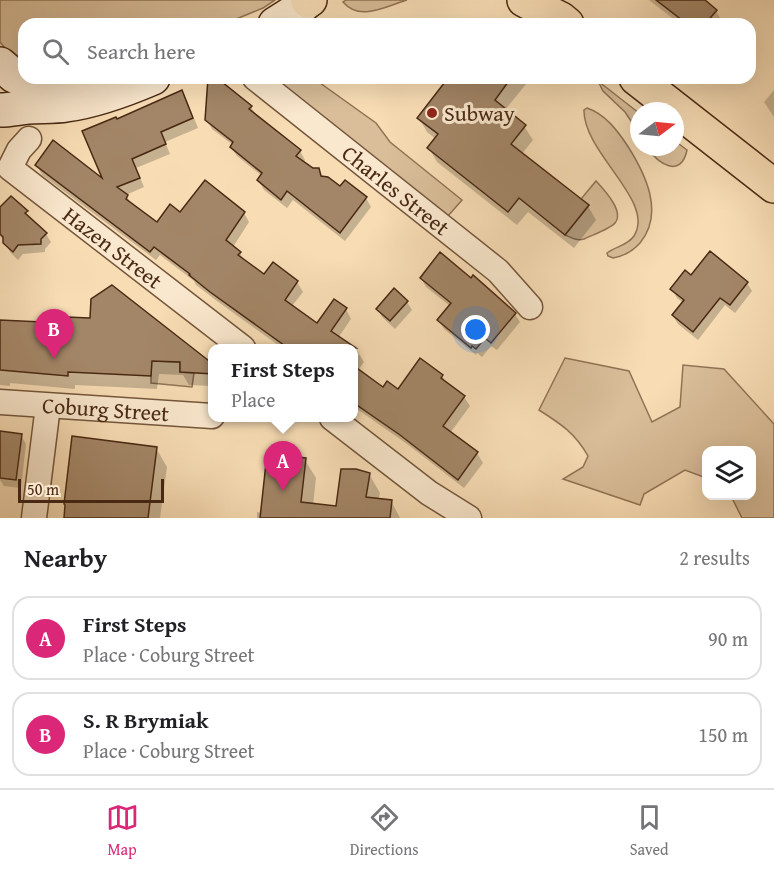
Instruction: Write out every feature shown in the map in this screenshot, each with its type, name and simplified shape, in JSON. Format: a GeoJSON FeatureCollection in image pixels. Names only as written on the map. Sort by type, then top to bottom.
{"type":"FeatureCollection","features":[{"type":"Feature","properties":{"kind":"main road"},"geometry":{"type":"LineString","coordinates":[[284,18],[309,0]]}},
{"type":"Feature","properties":{"kind":"main road"},"geometry":{"type":"LineString","coordinates":[[524,0],[555,14]]}},
{"type":"Feature","properties":{"kind":"main road"},"geometry":{"type":"LineString","coordinates":[[0,64],[18,78]]}},
{"type":"Feature","properties":{"kind":"main road"},"geometry":{"type":"LineString","coordinates":[[32,84],[90,100]]}},
{"type":"Feature","properties":{"kind":"main road"},"geometry":{"type":"LineString","coordinates":[[0,110],[66,105],[90,100],[137,84]]}},
{"type":"Feature","properties":{"kind":"main road"},"geometry":{"type":"LineString","coordinates":[[644,84],[774,186]]}},
{"type":"Feature","properties":{"kind":"street","name":"Charles Street"},"geometry":{"type":"LineString","coordinates":[[263,84],[498,271],[530,307]]}},
{"type":"Feature","properties":{"kind":"street","name":"Hazen Street"},"geometry":{"type":"LineString","coordinates":[[29,139],[19,150],[10,168],[238,344]]}},
{"type":"Feature","properties":{"kind":"street","name":"Coburg Street"},"geometry":{"type":"LineString","coordinates":[[0,402],[208,416]]}},
{"type":"Feature","properties":{"kind":"street"},"geometry":{"type":"LineString","coordinates":[[34,518],[48,406]]}},
{"type":"Feature","properties":{"kind":"street"},"geometry":{"type":"LineString","coordinates":[[338,422],[429,493],[469,518]]}},
{"type":"Feature","properties":{"kind":"shaded area"},"geometry":{"type":"Polygon","coordinates":[[[0,0],[275,0],[263,8],[239,18],[18,18],[18,60],[0,42],[0,0]]]}},
{"type":"Feature","properties":{"kind":"shaded area"},"geometry":{"type":"Polygon","coordinates":[[[346,0],[407,0],[365,12],[350,8],[343,2],[346,0]]]}},
{"type":"Feature","properties":{"kind":"shaded area"},"geometry":{"type":"Polygon","coordinates":[[[279,84],[321,84],[376,123],[390,142],[462,200],[448,216],[279,84]]]}},
{"type":"Feature","properties":{"kind":"shaded area"},"geometry":{"type":"Polygon","coordinates":[[[600,84],[630,106],[630,120],[603,91],[600,84]]]}},
{"type":"Feature","properties":{"kind":"shaded area"},"geometry":{"type":"Polygon","coordinates":[[[587,108],[605,118],[619,134],[630,150],[630,156],[633,156],[640,168],[650,193],[651,219],[647,231],[634,249],[613,258],[607,253],[625,244],[634,236],[638,222],[628,192],[594,143],[584,110],[587,108]]]}},
{"type":"Feature","properties":{"kind":"shaded area"},"geometry":{"type":"Polygon","coordinates":[[[684,148],[687,150],[684,159],[675,166],[669,166],[654,156],[684,156],[684,148]]]}},
{"type":"Feature","properties":{"kind":"shaded area"},"geometry":{"type":"Polygon","coordinates":[[[596,181],[615,207],[617,218],[615,223],[584,239],[565,235],[589,205],[581,199],[596,181]]]}},
{"type":"Feature","properties":{"kind":"shaded area"},"geometry":{"type":"Polygon","coordinates":[[[565,358],[629,371],[652,422],[680,407],[683,365],[724,369],[774,424],[774,518],[742,518],[733,500],[756,500],[756,446],[702,446],[702,476],[685,470],[644,494],[640,505],[563,479],[583,467],[588,456],[567,430],[539,410],[565,358]]]}},
{"type":"Feature","properties":{"kind":"shaded area"},"geometry":{"type":"Polygon","coordinates":[[[151,361],[180,362],[180,372],[194,373],[192,387],[151,383],[151,361]]]}},
{"type":"Feature","properties":{"kind":"building"},"geometry":{"type":"Polygon","coordinates":[[[656,0],[705,0],[717,10],[710,18],[679,18],[656,0]]]}},
{"type":"Feature","properties":{"kind":"building"},"geometry":{"type":"Polygon","coordinates":[[[208,84],[224,84],[252,106],[249,109],[301,150],[296,156],[313,168],[319,168],[321,176],[328,177],[340,186],[345,180],[367,197],[340,233],[287,191],[281,200],[257,180],[262,173],[230,147],[233,142],[205,120],[208,84]]]}},
{"type":"Feature","properties":{"kind":"building"},"geometry":{"type":"Polygon","coordinates":[[[443,84],[507,84],[495,100],[526,125],[511,144],[589,205],[565,235],[519,198],[508,212],[427,148],[438,134],[417,118],[443,84]]]}},
{"type":"Feature","properties":{"kind":"building"},"geometry":{"type":"Polygon","coordinates":[[[182,90],[193,118],[161,132],[166,144],[132,159],[140,178],[117,187],[128,195],[126,199],[157,222],[170,204],[180,212],[205,180],[245,212],[226,240],[241,252],[238,255],[264,274],[273,262],[298,281],[285,300],[317,323],[334,299],[347,308],[331,331],[350,344],[282,344],[210,292],[154,247],[150,252],[35,165],[53,140],[102,178],[82,131],[116,117],[117,119],[182,90]]]}},
{"type":"Feature","properties":{"kind":"building"},"geometry":{"type":"Polygon","coordinates":[[[11,196],[28,211],[25,213],[47,233],[41,239],[41,244],[18,245],[13,252],[3,243],[3,237],[0,234],[0,207],[11,196]]]}},
{"type":"Feature","properties":{"kind":"building"},"geometry":{"type":"Polygon","coordinates":[[[710,251],[748,282],[730,305],[720,298],[693,332],[672,315],[684,300],[670,289],[685,270],[691,275],[710,251]]]}},
{"type":"Feature","properties":{"kind":"building"},"geometry":{"type":"Polygon","coordinates":[[[440,252],[471,278],[473,275],[516,313],[491,343],[485,338],[476,349],[472,346],[471,348],[437,320],[451,303],[420,278],[440,252]]]}},
{"type":"Feature","properties":{"kind":"building"},"geometry":{"type":"Polygon","coordinates":[[[112,285],[208,360],[208,374],[180,372],[180,362],[152,361],[151,376],[68,372],[68,376],[0,370],[0,320],[42,322],[42,316],[90,318],[91,299],[112,285]]]}},
{"type":"Feature","properties":{"kind":"building"},"geometry":{"type":"Polygon","coordinates":[[[394,288],[408,301],[390,321],[376,309],[394,288]]]}},
{"type":"Feature","properties":{"kind":"building"},"geometry":{"type":"Polygon","coordinates":[[[420,358],[443,375],[441,378],[465,396],[443,426],[478,452],[458,480],[358,406],[358,369],[383,387],[387,381],[398,389],[420,358]]]}},
{"type":"Feature","properties":{"kind":"building"},"geometry":{"type":"Polygon","coordinates":[[[0,431],[22,434],[16,480],[0,478],[0,431]]]}},
{"type":"Feature","properties":{"kind":"building"},"geometry":{"type":"Polygon","coordinates":[[[72,436],[157,447],[148,518],[64,518],[72,436]]]}},
{"type":"Feature","properties":{"kind":"building"},"geometry":{"type":"Polygon","coordinates":[[[267,454],[306,458],[301,502],[336,506],[341,469],[356,469],[370,473],[366,497],[392,500],[390,518],[260,518],[267,454]]]}},
{"type":"Feature","properties":{"kind":"place","name":"Subway"},"geometry":{"type":"Point","coordinates":[432,113]}},
{"type":"Feature","properties":{"kind":"place","name":"S. R Brymiak"},"geometry":{"type":"Point","coordinates":[54,359]}},
{"type":"Feature","properties":{"kind":"place","name":"First Steps"},"geometry":{"type":"Point","coordinates":[283,491]}}]}
